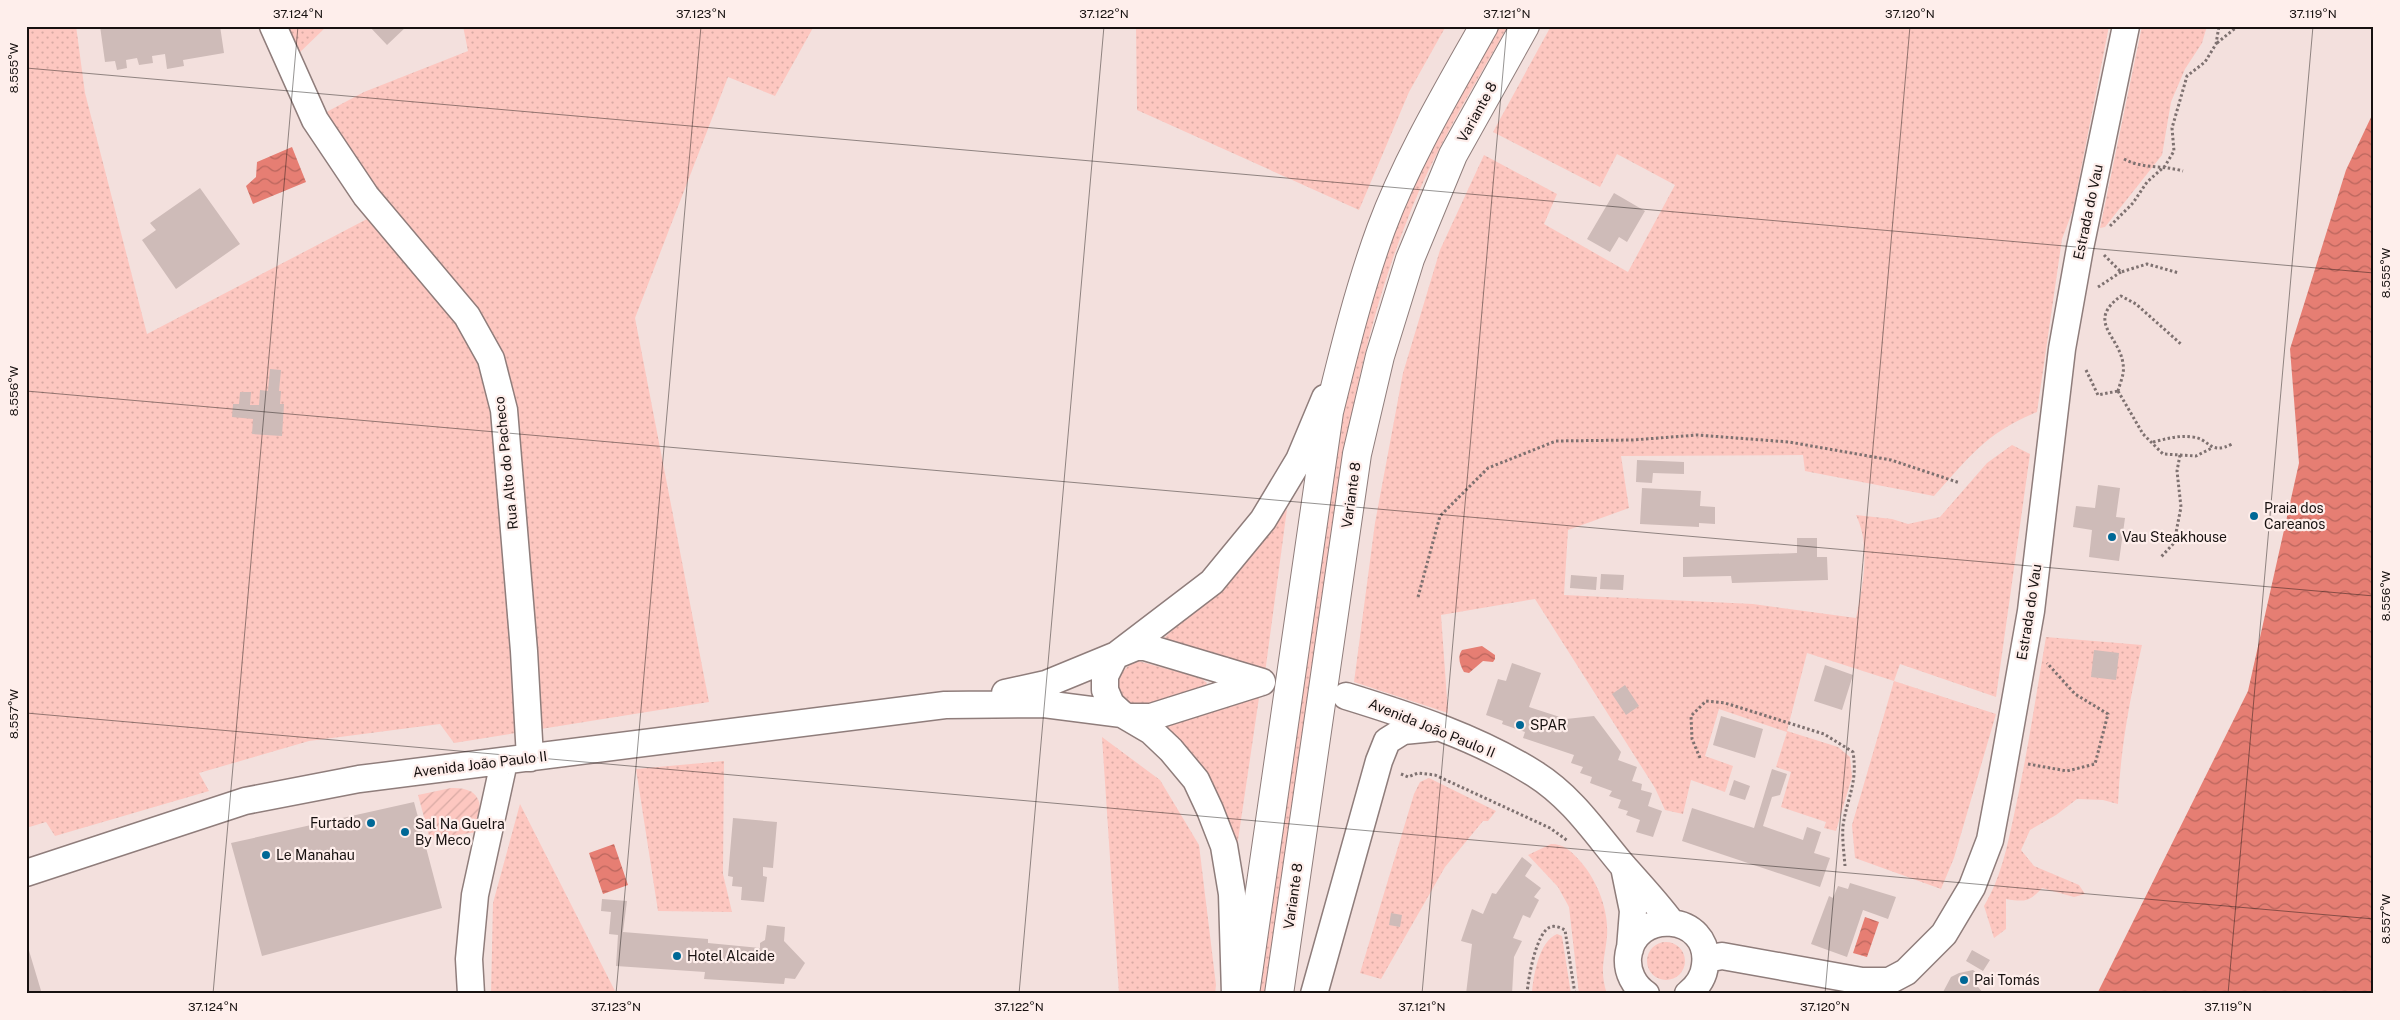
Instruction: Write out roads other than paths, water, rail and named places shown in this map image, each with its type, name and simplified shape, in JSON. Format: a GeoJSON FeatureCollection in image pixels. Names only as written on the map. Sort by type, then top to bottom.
{"type":"FeatureCollection","features":[{"type":"Feature","properties":{"kind":"main road"},"geometry":{"type":"LineString","coordinates":[[1245,994],[1330,412],[1351,322],[1381,229],[1420,144],[1484,26]]}},
{"type":"Feature","properties":{"kind":"main road","name":"Variante 8"},"geometry":{"type":"LineString","coordinates":[[1279,994],[1357,454],[1380,356],[1410,260],[1453,155],[1525,26]]}},
{"type":"Feature","properties":{"kind":"street","name":"Rua Alto do Pacheco"},"geometry":{"type":"LineString","coordinates":[[273,26],[315,120],[366,196],[468,316],[492,359],[504,410],[524,651],[530,758]]}},
{"type":"Feature","properties":{"kind":"street","name":"Estrada do Vau"},"geometry":{"type":"LineString","coordinates":[[1706,960],[1722,956],[1862,981],[1889,981],[1906,972],[1944,934],[1972,887],[1990,840],[1999,792],[2031,611],[2062,349],[2080,248],[2126,26]]}},
{"type":"Feature","properties":{"kind":"street"},"geometry":{"type":"LineString","coordinates":[[1235,994],[1232,894],[1224,846],[1210,810],[1196,780],[1151,732],[1111,704],[1104,683],[1107,668],[1122,652],[1212,582],[1263,520],[1299,460],[1318,418],[1351,322]]}},
{"type":"Feature","properties":{"kind":"street"},"geometry":{"type":"LineString","coordinates":[[1136,647],[1145,647],[1262,682],[1150,717],[1044,704],[945,705],[1046,684],[1136,647]]}},
{"type":"Feature","properties":{"kind":"street","name":"Avenida João Paulo II"},"geometry":{"type":"LineString","coordinates":[[1387,766],[1376,720],[1346,696],[1484,746],[1536,775],[1582,813],[1624,866],[1655,900],[1670,922]]}},
{"type":"Feature","properties":{"kind":"street","name":"Avenida João Paulo II"},"geometry":{"type":"LineString","coordinates":[[26,873],[245,801],[359,779],[945,705]]}},
{"type":"Feature","properties":{"kind":"street"},"geometry":{"type":"LineString","coordinates":[[1314,994],[1387,766],[1387,741],[1403,731],[1438,728]]}},
{"type":"Feature","properties":{"kind":"street"},"geometry":{"type":"LineString","coordinates":[[471,994],[469,959],[475,895],[504,762]]}},
{"type":"Feature","properties":{"kind":"street"},"geometry":{"type":"LineString","coordinates":[[1624,866],[1633,911],[1628,957],[1630,972],[1638,986],[1646,994]]}},
{"type":"Feature","properties":{"kind":"street"},"geometry":{"type":"LineString","coordinates":[[1630,949],[1635,939],[1650,926],[1670,922],[1681,924],[1699,938],[1704,947],[1706,960],[1704,972],[1692,992]]}},
{"type":"Feature","properties":{"kind":"water"},"geometry":{"type":"Polygon","coordinates":[[[2374,111],[2374,994],[2097,994],[2248,691],[2299,463],[2290,349],[2346,170],[2374,111]]]}},
{"type":"Feature","properties":{"kind":"water"},"geometry":{"type":"Polygon","coordinates":[[[292,147],[306,182],[253,204],[246,186],[256,177],[257,162],[292,147]]]}},
{"type":"Feature","properties":{"kind":"water"},"geometry":{"type":"Polygon","coordinates":[[[1482,646],[1495,655],[1493,662],[1483,661],[1469,673],[1464,672],[1460,661],[1462,650],[1482,646]]]}},
{"type":"Feature","properties":{"kind":"water"},"geometry":{"type":"Polygon","coordinates":[[[614,844],[628,885],[603,894],[589,853],[614,844]]]}},
{"type":"Feature","properties":{"kind":"water"},"geometry":{"type":"Polygon","coordinates":[[[1865,917],[1879,922],[1867,957],[1853,953],[1865,917]]]}},
{"type":"Feature","properties":{"kind":"place","name":"Praia dos Careanos"},"geometry":{"type":"Point","coordinates":[2254,516]}},
{"type":"Feature","properties":{"kind":"place","name":"Vau Steakhouse"},"geometry":{"type":"Point","coordinates":[2112,537]}},
{"type":"Feature","properties":{"kind":"place","name":"SPAR"},"geometry":{"type":"Point","coordinates":[1520,725]}},
{"type":"Feature","properties":{"kind":"place","name":"Furtado"},"geometry":{"type":"Point","coordinates":[371,823]}},
{"type":"Feature","properties":{"kind":"place","name":"Sal Na Guelra By Meco"},"geometry":{"type":"Point","coordinates":[405,832]}},
{"type":"Feature","properties":{"kind":"place","name":"Le Manahau"},"geometry":{"type":"Point","coordinates":[266,855]}},
{"type":"Feature","properties":{"kind":"place","name":"Hotel Alcaide"},"geometry":{"type":"Point","coordinates":[677,956]}},
{"type":"Feature","properties":{"kind":"place","name":"Pai Tomás"},"geometry":{"type":"Point","coordinates":[1964,980]}}]}
